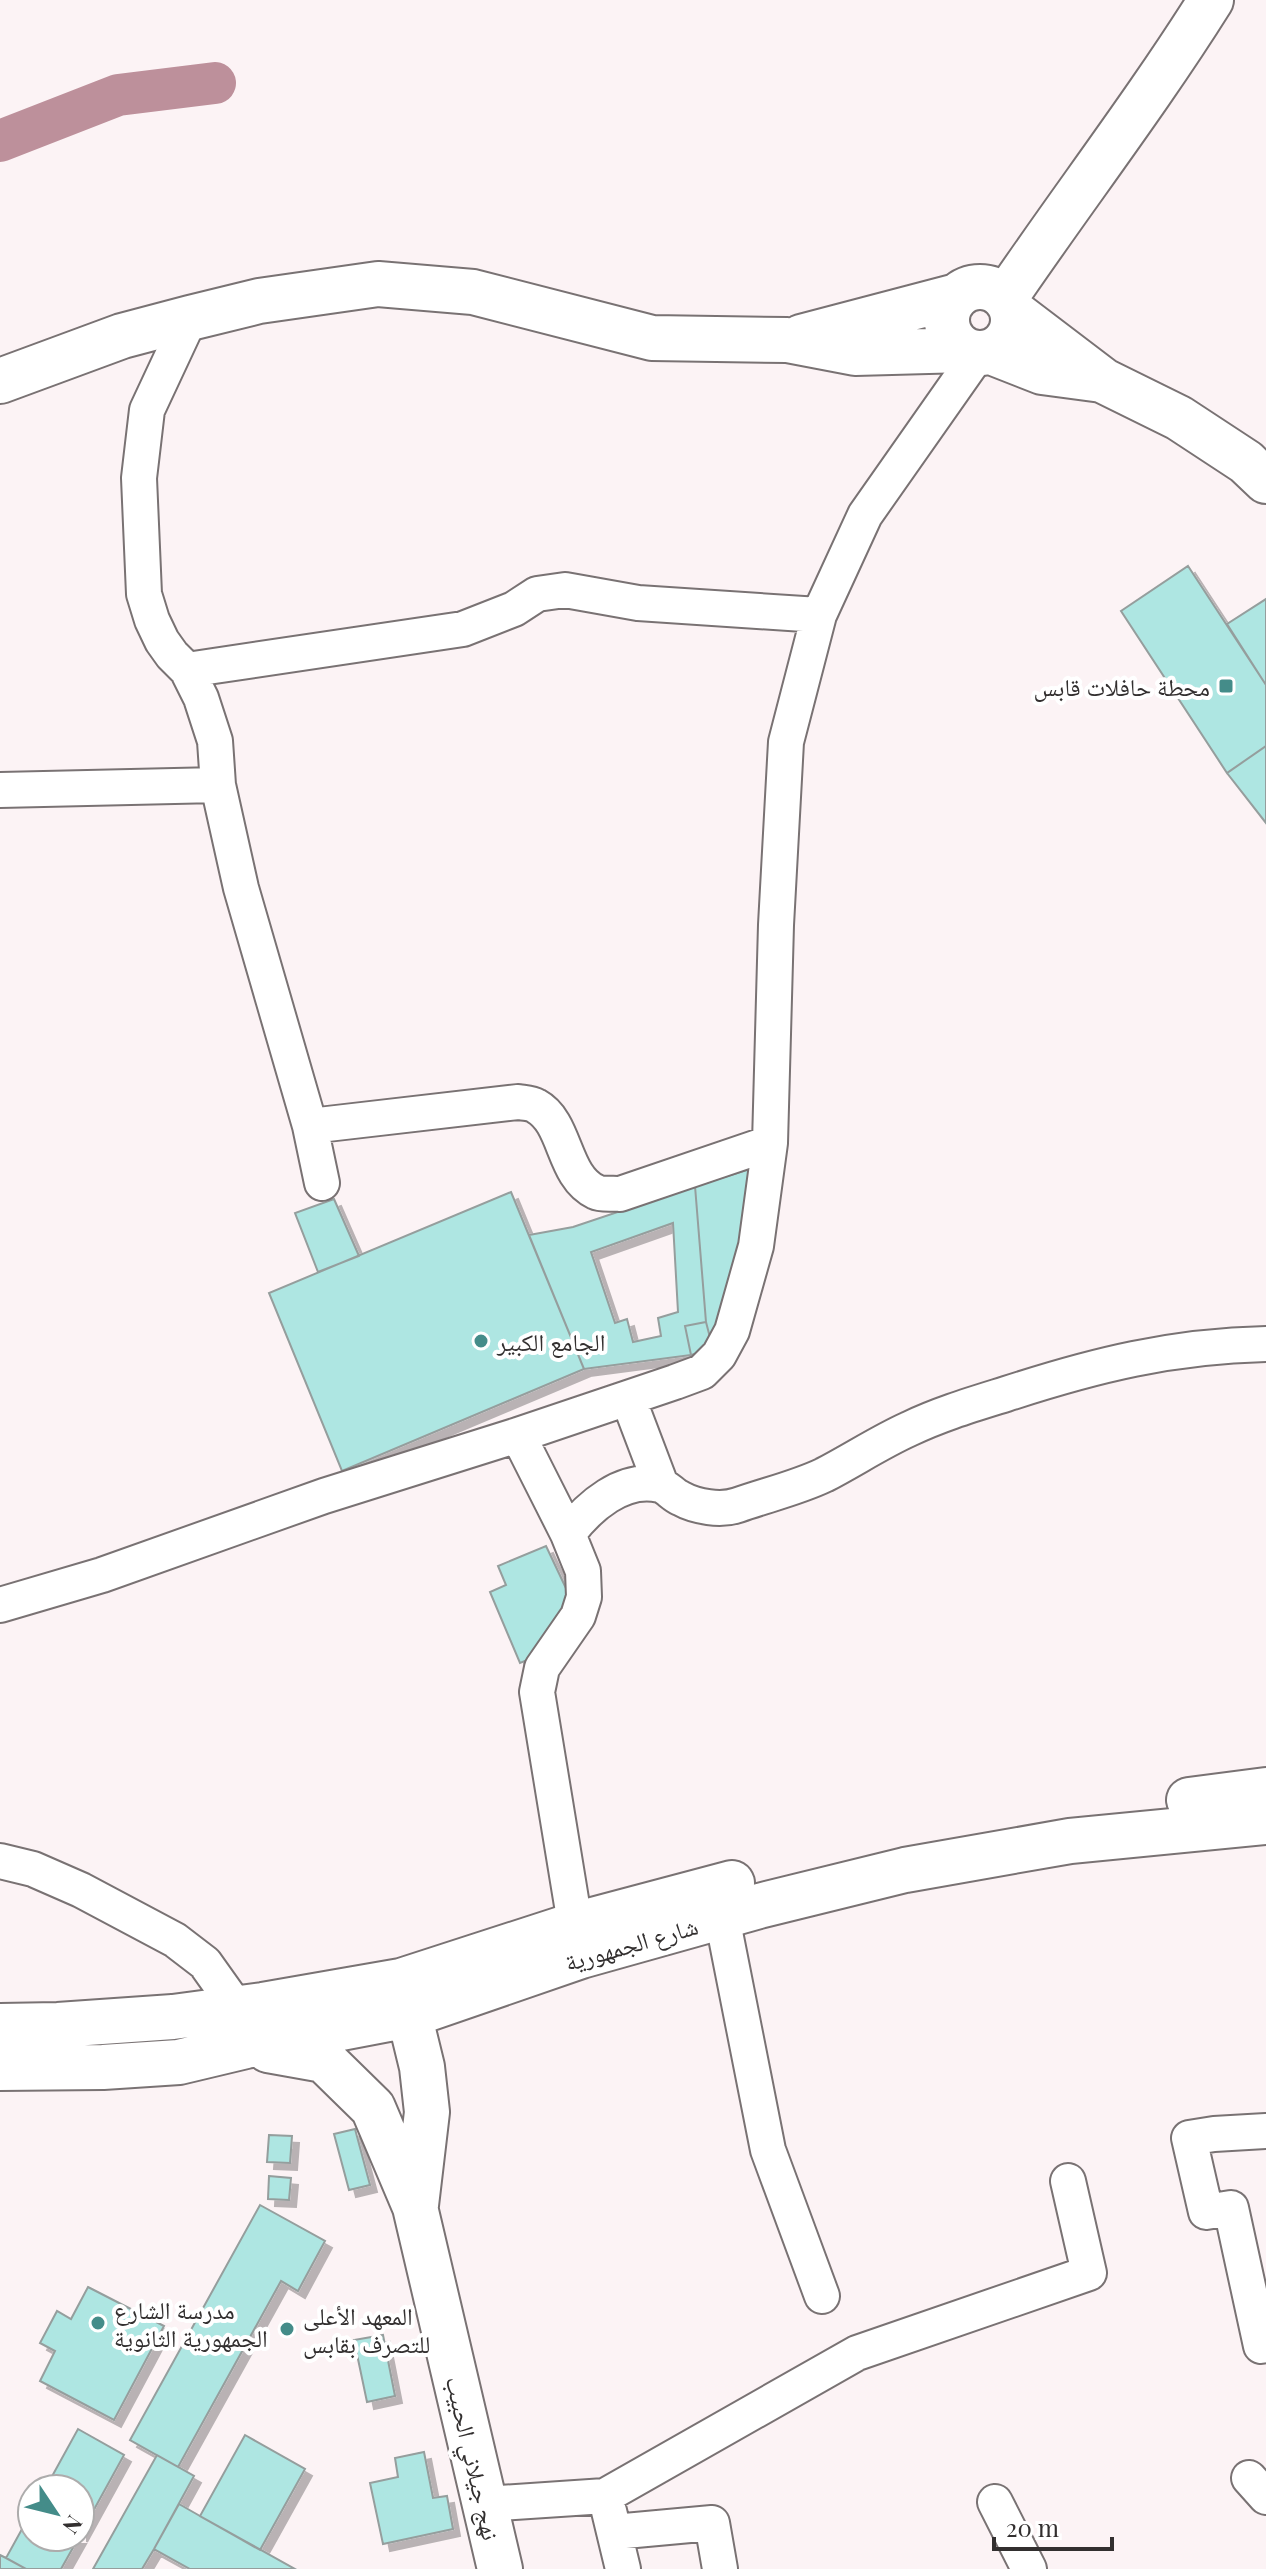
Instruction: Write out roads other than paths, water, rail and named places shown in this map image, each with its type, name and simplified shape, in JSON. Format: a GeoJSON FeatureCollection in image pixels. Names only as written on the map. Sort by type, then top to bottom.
{"type":"FeatureCollection","features":[{"type":"Feature","properties":{"kind":"street"},"geometry":{"type":"LineString","coordinates":[[1104,381],[1042,372],[978,352],[950,336],[946,325],[947,314],[988,298],[1066,208],[1184,44],[1211,0]]}},
{"type":"Feature","properties":{"kind":"street"},"geometry":{"type":"LineString","coordinates":[[0,381],[122,336],[190,318],[259,301],[378,284],[473,292],[652,338],[787,340],[855,353],[978,352],[1002,345],[1010,335],[1013,322],[988,298]]}},
{"type":"Feature","properties":{"kind":"street"},"geometry":{"type":"LineString","coordinates":[[787,340],[988,298],[1104,381],[1179,418],[1246,462],[1266,481]]}},
{"type":"Feature","properties":{"kind":"street"},"geometry":{"type":"LineString","coordinates":[[190,318],[147,410],[139,478],[144,594],[162,641],[187,670],[201,698],[215,741],[218,785],[241,888],[310,1126],[322,1183]]}},
{"type":"Feature","properties":{"kind":"street"},"geometry":{"type":"LineString","coordinates":[[0,1605],[102,1575],[324,1496],[628,1398],[702,1372],[719,1355],[732,1331],[756,1246],[770,1143],[776,925],[786,742],[819,615],[865,515],[978,352]]}},
{"type":"Feature","properties":{"kind":"street"},"geometry":{"type":"LineString","coordinates":[[187,670],[463,629],[514,609],[537,594],[565,590],[638,603],[819,615]]}},
{"type":"Feature","properties":{"kind":"street"},"geometry":{"type":"LineString","coordinates":[[0,790],[218,785]]}},
{"type":"Feature","properties":{"kind":"street"},"geometry":{"type":"LineString","coordinates":[[310,1126],[518,1102],[534,1105],[548,1115],[576,1172],[586,1185],[598,1193],[620,1194],[770,1143]]}},
{"type":"Feature","properties":{"kind":"street"},"geometry":{"type":"LineString","coordinates":[[568,1534],[582,1516],[601,1500],[641,1484],[661,1485],[681,1499],[706,1507],[732,1508],[821,1476],[910,1428],[1072,1372],[1137,1357],[1213,1345],[1266,1344]]}},
{"type":"Feature","properties":{"kind":"street"},"geometry":{"type":"LineString","coordinates":[[628,1398],[661,1485]]}},
{"type":"Feature","properties":{"kind":"street"},"geometry":{"type":"LineString","coordinates":[[518,1435],[568,1534],[583,1571],[584,1597],[578,1616],[542,1668],[537,1692],[577,1940]]}},
{"type":"Feature","properties":{"kind":"street","name":"شارع الجمهورية"},"geometry":{"type":"LineString","coordinates":[[0,2026],[173,2017],[241,2027],[406,1998],[752,1878],[932,1834],[1266,1790]]}},
{"type":"Feature","properties":{"kind":"street","name":"شارع الجمهورية"},"geometry":{"type":"LineString","coordinates":[[577,1940],[722,1917],[905,1870],[1070,1841],[1266,1822]]}},
{"type":"Feature","properties":{"kind":"street"},"geometry":{"type":"LineString","coordinates":[[0,1861],[33,1869],[81,1890],[175,1940],[205,1963],[241,2027]]}},
{"type":"Feature","properties":{"kind":"street"},"geometry":{"type":"LineString","coordinates":[[722,1917],[768,2150],[822,2296]]}},
{"type":"Feature","properties":{"kind":"street","name":"نهج جيلاني الحبيب"},"geometry":{"type":"LineString","coordinates":[[406,1998],[422,2067],[427,2112],[415,2207]]}},
{"type":"Feature","properties":{"kind":"street","name":"شارع الجمهورية"},"geometry":{"type":"LineString","coordinates":[[0,2068],[103,2067],[179,2062],[241,2027]]}},
{"type":"Feature","properties":{"kind":"street","name":"نهج جيلاني الحبيب"},"geometry":{"type":"LineString","coordinates":[[241,2027],[324,2060],[373,2108],[415,2207],[500,2569]]}},
{"type":"Feature","properties":{"kind":"street"},"geometry":{"type":"LineString","coordinates":[[1261,2346],[1231,2208],[1206,2212],[1189,2138],[1266,2131]]}},
{"type":"Feature","properties":{"kind":"street"},"geometry":{"type":"LineString","coordinates":[[485,2504],[605,2496],[857,2353],[1089,2273],[1068,2181]]}},
{"type":"Feature","properties":{"kind":"street"},"geometry":{"type":"LineString","coordinates":[[605,2496],[623,2569]]}},
{"type":"Feature","properties":{"kind":"street"},"geometry":{"type":"LineString","coordinates":[[995,2502],[1029,2569]]}},
{"type":"Feature","properties":{"kind":"street"},"geometry":{"type":"LineString","coordinates":[[614,2532],[712,2523],[720,2569]]}},
{"type":"Feature","properties":{"kind":"waterway"},"geometry":{"type":"LineString","coordinates":[[0,141],[118,95],[215,83]]}},
{"type":"Feature","properties":{"kind":"place","name":"محطة حافلات قابس"},"geometry":{"type":"Point","coordinates":[1226,686]}},
{"type":"Feature","properties":{"kind":"place","name":"الجامع الكبير"},"geometry":{"type":"Point","coordinates":[481,1341]}},
{"type":"Feature","properties":{"kind":"place","name":"مدرسة الشارع الجمهورية الثانوية"},"geometry":{"type":"Point","coordinates":[98,2323]}},
{"type":"Feature","properties":{"kind":"place","name":"المعهد الأعلى للتصرف بقابس"},"geometry":{"type":"Point","coordinates":[287,2329]}}]}
